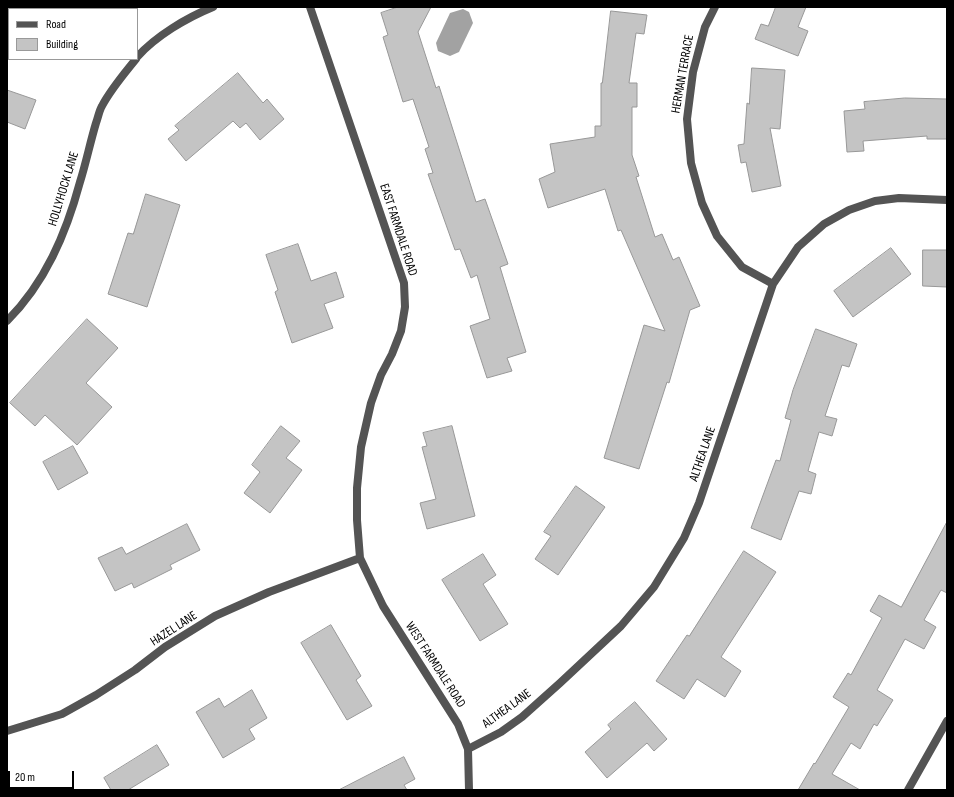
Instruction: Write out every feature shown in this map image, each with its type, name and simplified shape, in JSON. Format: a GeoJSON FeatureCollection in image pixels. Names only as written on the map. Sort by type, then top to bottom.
{"type":"FeatureCollection","features":[{"type":"Feature","properties":{"kind":"street","name":"HOLLYHOCK LANE"},"geometry":{"type":"LineString","coordinates":[[138,56],[169,30],[195,14],[212,7]]}},
{"type":"Feature","properties":{"kind":"street","name":"EAST FARMDALE ROAD"},"geometry":{"type":"LineString","coordinates":[[310,7],[404,283],[405,308],[401,331],[392,354],[381,375],[371,403],[361,447],[357,488],[357,520],[360,558]]}},
{"type":"Feature","properties":{"kind":"street","name":"HERMAN TERRACE"},"geometry":{"type":"LineString","coordinates":[[715,7],[704,27],[693,72],[687,119],[691,163],[702,203],[718,236],[742,267],[773,284]]}},
{"type":"Feature","properties":{"kind":"street","name":"HOLLYHOCK LANE"},"geometry":{"type":"LineString","coordinates":[[7,321],[21,308],[48,268],[69,218],[101,107],[118,81],[134,60]]}},
{"type":"Feature","properties":{"kind":"street","name":"ALTHEA LANE"},"geometry":{"type":"LineString","coordinates":[[468,749],[501,732],[522,717],[621,626],[654,586],[684,538],[699,503],[773,284],[798,247],[824,224],[849,210],[875,201],[899,198],[947,200]]}},
{"type":"Feature","properties":{"kind":"street","name":"HAZEL LANE"},"geometry":{"type":"LineString","coordinates":[[7,731],[62,714],[96,695],[135,670],[165,647],[215,616],[269,592],[360,558]]}},
{"type":"Feature","properties":{"kind":"street","name":"WEST FARMDALE ROAD"},"geometry":{"type":"LineString","coordinates":[[360,558],[383,606],[458,724],[468,749],[469,790]]}},
{"type":"Feature","properties":{"kind":"street"},"geometry":{"type":"LineString","coordinates":[[908,790],[947,721]]}},
{"type":"Feature","properties":{"kind":"shaded area"},"geometry":{"type":"Polygon","coordinates":[[[463,9],[469,12],[473,23],[459,52],[450,56],[438,51],[436,43],[450,13],[463,9]]]}},
{"type":"Feature","properties":{"kind":"building"},"geometry":{"type":"Polygon","coordinates":[[[398,7],[431,7],[418,32],[436,88],[439,86],[476,202],[485,199],[508,264],[500,267],[526,352],[507,358],[512,371],[487,378],[470,326],[490,319],[477,275],[471,278],[460,249],[455,250],[428,174],[433,173],[425,149],[429,147],[413,99],[403,102],[383,37],[388,35],[381,13],[398,7]]]}},
{"type":"Feature","properties":{"kind":"building"},"geometry":{"type":"Polygon","coordinates":[[[776,7],[806,7],[798,27],[808,31],[798,56],[755,39],[761,24],[768,26],[776,7]]]}},
{"type":"Feature","properties":{"kind":"building"},"geometry":{"type":"Polygon","coordinates":[[[611,11],[647,15],[644,34],[636,33],[629,83],[637,83],[637,107],[632,107],[632,155],[639,176],[636,177],[655,237],[662,234],[673,260],[679,257],[700,306],[690,310],[669,383],[667,382],[639,469],[604,458],[644,325],[665,331],[621,230],[618,231],[605,189],[548,208],[539,179],[555,172],[550,144],[595,137],[595,126],[601,126],[601,83],[611,11]]]}},
{"type":"Feature","properties":{"kind":"building"},"geometry":{"type":"Polygon","coordinates":[[[752,68],[785,70],[780,129],[770,128],[781,186],[752,192],[746,162],[741,163],[738,145],[744,144],[747,103],[749,104],[752,68]]]}},
{"type":"Feature","properties":{"kind":"building"},"geometry":{"type":"Polygon","coordinates":[[[238,73],[263,103],[267,99],[284,119],[260,140],[246,123],[240,128],[233,121],[186,161],[168,139],[179,130],[175,126],[238,73]]]}},
{"type":"Feature","properties":{"kind":"building"},"geometry":{"type":"Polygon","coordinates":[[[7,90],[36,100],[25,129],[7,122],[7,90]]]}},
{"type":"Feature","properties":{"kind":"building"},"geometry":{"type":"Polygon","coordinates":[[[905,98],[947,99],[947,139],[927,139],[927,136],[863,141],[864,151],[847,152],[844,111],[865,109],[864,102],[905,98]]]}},
{"type":"Feature","properties":{"kind":"building"},"geometry":{"type":"Polygon","coordinates":[[[146,194],[180,205],[147,307],[108,294],[128,233],[133,234],[146,194]]]}},
{"type":"Feature","properties":{"kind":"building"},"geometry":{"type":"Polygon","coordinates":[[[298,244],[311,281],[336,272],[344,297],[324,304],[333,328],[292,343],[275,292],[278,290],[266,255],[298,244]]]}},
{"type":"Feature","properties":{"kind":"building"},"geometry":{"type":"Polygon","coordinates":[[[891,248],[911,274],[853,317],[834,291],[891,248]]]}},
{"type":"Feature","properties":{"kind":"building"},"geometry":{"type":"Polygon","coordinates":[[[923,250],[947,250],[947,287],[923,286],[923,250]]]}},
{"type":"Feature","properties":{"kind":"building"},"geometry":{"type":"Polygon","coordinates":[[[87,319],[118,348],[86,383],[112,407],[77,445],[45,415],[35,426],[10,403],[87,319]]]}},
{"type":"Feature","properties":{"kind":"building"},"geometry":{"type":"Polygon","coordinates":[[[816,329],[857,344],[849,367],[842,365],[825,416],[837,419],[832,436],[819,432],[808,471],[816,474],[811,494],[799,491],[781,540],[751,528],[776,460],[780,461],[791,420],[785,418],[793,390],[816,329]]]}},
{"type":"Feature","properties":{"kind":"building"},"geometry":{"type":"Polygon","coordinates":[[[281,426],[300,441],[286,458],[302,470],[270,513],[244,493],[260,472],[252,465],[281,426]]]}},
{"type":"Feature","properties":{"kind":"building"},"geometry":{"type":"Polygon","coordinates":[[[452,426],[475,516],[427,529],[420,503],[436,499],[422,447],[427,446],[423,433],[452,426]]]}},
{"type":"Feature","properties":{"kind":"building"},"geometry":{"type":"Polygon","coordinates":[[[73,446],[88,473],[58,490],[43,462],[73,446]]]}},
{"type":"Feature","properties":{"kind":"building"},"geometry":{"type":"Polygon","coordinates":[[[576,486],[605,507],[558,575],[535,559],[551,536],[544,532],[576,486]]]}},
{"type":"Feature","properties":{"kind":"building"},"geometry":{"type":"Polygon","coordinates":[[[947,522],[947,593],[941,590],[924,620],[936,627],[924,649],[905,639],[877,690],[893,700],[877,726],[874,724],[860,749],[851,743],[832,774],[860,790],[798,790],[849,707],[833,697],[848,673],[851,675],[882,618],[870,611],[879,595],[901,607],[947,522]]]}},
{"type":"Feature","properties":{"kind":"building"},"geometry":{"type":"Polygon","coordinates":[[[187,524],[200,550],[170,565],[172,569],[134,588],[132,583],[115,591],[98,558],[122,547],[126,554],[187,524]]]}},
{"type":"Feature","properties":{"kind":"building"},"geometry":{"type":"Polygon","coordinates":[[[744,551],[776,572],[721,657],[741,671],[725,697],[697,679],[684,699],[656,681],[687,635],[689,636],[744,551]]]}},
{"type":"Feature","properties":{"kind":"building"},"geometry":{"type":"Polygon","coordinates":[[[483,554],[496,575],[483,584],[508,624],[480,641],[442,580],[483,554]]]}},
{"type":"Feature","properties":{"kind":"building"},"geometry":{"type":"Polygon","coordinates":[[[331,625],[361,676],[356,680],[372,706],[347,720],[301,643],[331,625]]]}},
{"type":"Feature","properties":{"kind":"building"},"geometry":{"type":"Polygon","coordinates":[[[252,690],[267,718],[249,729],[255,739],[223,758],[196,712],[219,698],[224,707],[252,690]]]}},
{"type":"Feature","properties":{"kind":"building"},"geometry":{"type":"Polygon","coordinates":[[[635,702],[667,739],[654,751],[647,743],[607,778],[585,752],[611,729],[608,725],[635,702]]]}},
{"type":"Feature","properties":{"kind":"building"},"geometry":{"type":"Polygon","coordinates":[[[157,745],[169,765],[128,790],[111,790],[104,778],[157,745]]]}},
{"type":"Feature","properties":{"kind":"building"},"geometry":{"type":"Polygon","coordinates":[[[404,757],[415,779],[404,785],[407,790],[339,790],[404,757]]]}}]}
